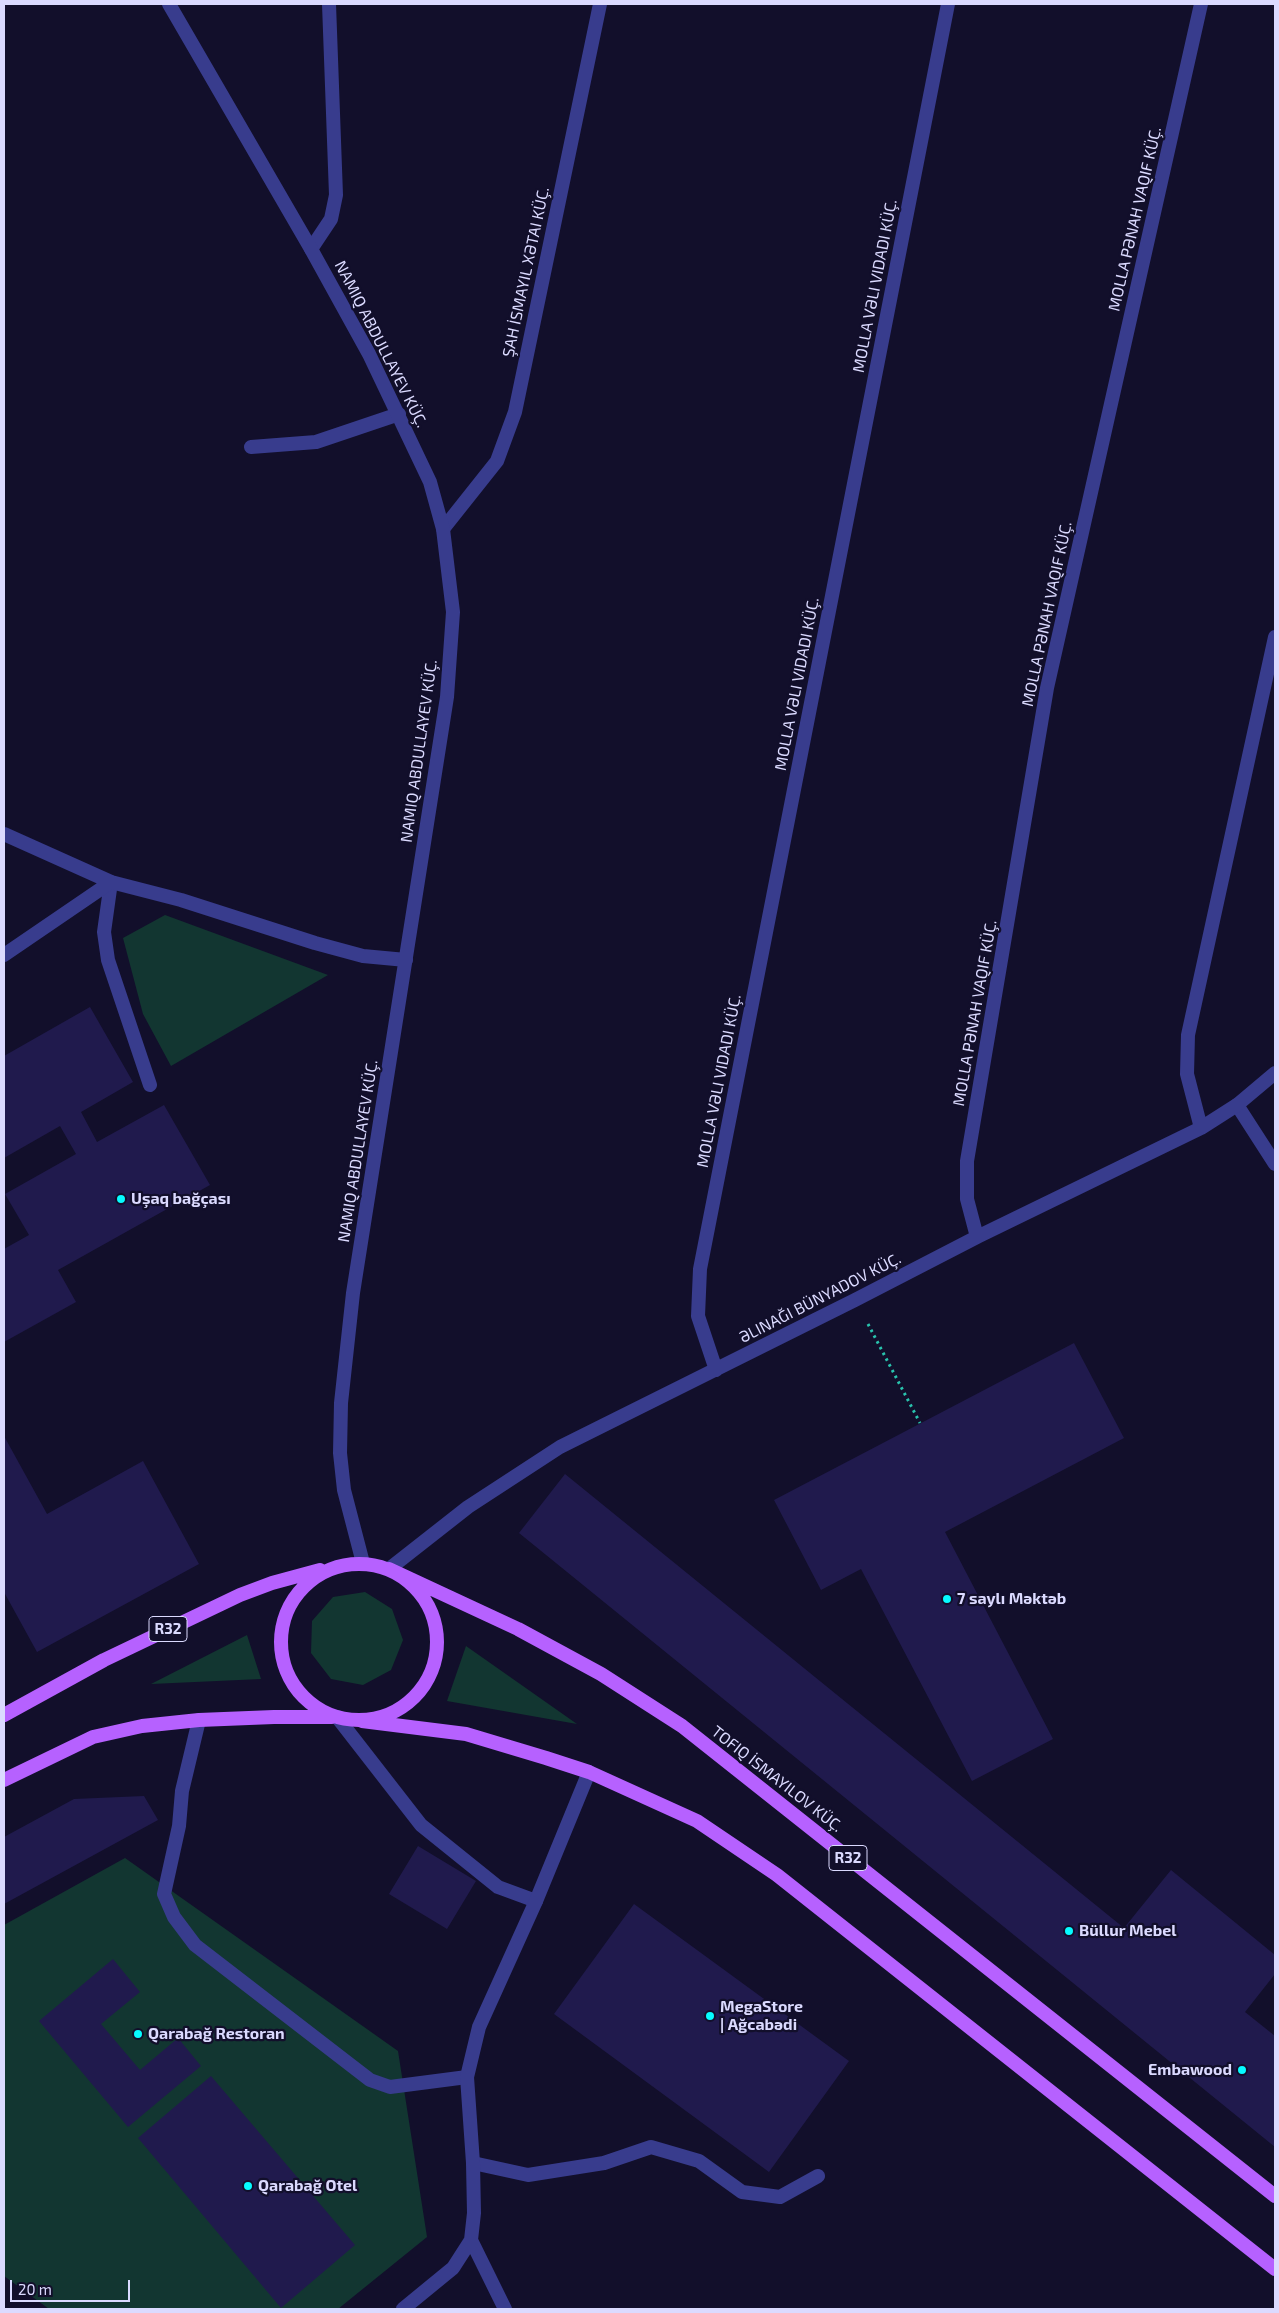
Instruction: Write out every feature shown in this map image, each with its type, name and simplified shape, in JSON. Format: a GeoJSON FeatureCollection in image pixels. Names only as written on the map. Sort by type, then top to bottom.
{"type":"FeatureCollection","features":[{"type":"Feature","properties":{"kind":"main road"},"geometry":{"type":"LineString","coordinates":[[337,1717],[316,1708],[299,1692],[287,1673],[283,1658],[282,1629],[288,1607],[302,1588],[319,1574],[340,1565],[363,1563],[389,1569],[411,1584],[428,1604],[437,1629],[437,1656],[427,1681],[411,1702],[388,1716],[362,1721]]}},
{"type":"Feature","properties":{"kind":"main road","name":"R32"},"geometry":{"type":"LineString","coordinates":[[4,1715],[104,1660],[240,1595],[272,1583],[340,1565]]}},
{"type":"Feature","properties":{"kind":"main road","name":"R32"},"geometry":{"type":"LineString","coordinates":[[389,1569],[518,1629],[601,1674],[682,1726],[1275,2196]]}},
{"type":"Feature","properties":{"kind":"main road"},"geometry":{"type":"LineString","coordinates":[[4,1780],[93,1738],[142,1726],[200,1720],[274,1716],[337,1717],[466,1734],[589,1772],[697,1821],[777,1875],[1275,2269]]}},
{"type":"Feature","properties":{"kind":"street","name":"NAMIQ ABDULLAYEV KÜÇ."},"geometry":{"type":"LineString","coordinates":[[169,4],[311,249],[369,354],[430,482],[443,529],[453,612],[447,697],[353,1293],[341,1403],[340,1453],[344,1490],[363,1563]]}},
{"type":"Feature","properties":{"kind":"street"},"geometry":{"type":"LineString","coordinates":[[311,249],[331,219],[336,195],[329,4]]}},
{"type":"Feature","properties":{"kind":"street"},"geometry":{"type":"LineString","coordinates":[[443,529],[497,461],[515,412],[600,4]]}},
{"type":"Feature","properties":{"kind":"street","name":"MOLLA VƏLI VIDADI KÜÇ."},"geometry":{"type":"LineString","coordinates":[[716,1370],[698,1316],[700,1269],[948,4]]}},
{"type":"Feature","properties":{"kind":"street","name":"MOLLA PƏNAH VAQIF KÜÇ."},"geometry":{"type":"LineString","coordinates":[[977,1237],[966,1199],[967,1161],[1047,688],[1202,4]]}},
{"type":"Feature","properties":{"kind":"street"},"geometry":{"type":"LineString","coordinates":[[251,447],[316,442],[399,414]]}},
{"type":"Feature","properties":{"kind":"street"},"geometry":{"type":"LineString","coordinates":[[1201,1128],[1187,1074],[1188,1035],[1275,637]]}},
{"type":"Feature","properties":{"kind":"street"},"geometry":{"type":"LineString","coordinates":[[4,834],[111,882],[181,900],[353,954],[406,960]]}},
{"type":"Feature","properties":{"kind":"street"},"geometry":{"type":"LineString","coordinates":[[4,955],[111,882]]}},
{"type":"Feature","properties":{"kind":"street"},"geometry":{"type":"LineString","coordinates":[[111,882],[104,932],[108,960],[150,1085]]}},
{"type":"Feature","properties":{"kind":"street"},"geometry":{"type":"LineString","coordinates":[[389,1569],[468,1507],[560,1447],[856,1300],[977,1237],[1201,1128],[1237,1105],[1275,1073]]}},
{"type":"Feature","properties":{"kind":"street"},"geometry":{"type":"LineString","coordinates":[[1237,1105],[1275,1164]]}},
{"type":"Feature","properties":{"kind":"street"},"geometry":{"type":"LineString","coordinates":[[337,1717],[421,1825],[498,1887],[536,1901]]}},
{"type":"Feature","properties":{"kind":"street"},"geometry":{"type":"LineString","coordinates":[[200,1720],[182,1791],[179,1826],[164,1894],[174,1917],[196,1945],[370,2080],[390,2086],[467,2077]]}},
{"type":"Feature","properties":{"kind":"street"},"geometry":{"type":"LineString","coordinates":[[404,2309],[453,2268],[471,2240],[474,2213],[473,2163],[467,2077],[479,2027],[536,1901],[589,1772]]}},
{"type":"Feature","properties":{"kind":"street"},"geometry":{"type":"LineString","coordinates":[[473,2163],[528,2175],[604,2163],[651,2147],[698,2161],[742,2192],[780,2197],[818,2176]]}},
{"type":"Feature","properties":{"kind":"street"},"geometry":{"type":"LineString","coordinates":[[471,2240],[505,2309]]}},
{"type":"Feature","properties":{"kind":"path"},"geometry":{"type":"LineString","coordinates":[[856,1300],[920,1423]]}},
{"type":"Feature","properties":{"kind":"green space"},"geometry":{"type":"Polygon","coordinates":[[[165,915],[328,975],[171,1066],[143,1014],[123,938],[165,915]]]}},
{"type":"Feature","properties":{"kind":"green space"},"geometry":{"type":"Polygon","coordinates":[[[365,1592],[392,1609],[403,1640],[391,1670],[363,1685],[331,1679],[311,1653],[312,1621],[333,1597],[365,1592]]]}},
{"type":"Feature","properties":{"kind":"green space"},"geometry":{"type":"Polygon","coordinates":[[[247,1635],[261,1679],[151,1684],[247,1635]]]}},
{"type":"Feature","properties":{"kind":"green space"},"geometry":{"type":"Polygon","coordinates":[[[466,1646],[577,1724],[447,1701],[466,1646]]]}},
{"type":"Feature","properties":{"kind":"green space"},"geometry":{"type":"Polygon","coordinates":[[[125,1858],[398,2051],[427,2237],[338,2309],[49,2309],[4,2276],[4,1925],[125,1858]]]}},
{"type":"Feature","properties":{"kind":"building"},"geometry":{"type":"Polygon","coordinates":[[[90,1007],[133,1082],[81,1112],[97,1142],[164,1105],[210,1185],[58,1270],[76,1302],[4,1342],[4,1249],[29,1235],[5,1194],[76,1154],[60,1126],[4,1158],[4,1056],[90,1007]]]}},
{"type":"Feature","properties":{"kind":"building"},"geometry":{"type":"Polygon","coordinates":[[[1074,1343],[1124,1438],[945,1532],[1053,1739],[972,1781],[861,1569],[821,1590],[774,1500],[1074,1343]]]}},
{"type":"Feature","properties":{"kind":"building"},"geometry":{"type":"Polygon","coordinates":[[[4,1436],[47,1514],[143,1461],[199,1564],[37,1652],[4,1592],[4,1436]]]}},
{"type":"Feature","properties":{"kind":"building"},"geometry":{"type":"Polygon","coordinates":[[[565,1474],[1124,1928],[1171,1870],[1275,1955],[1275,1974],[1245,2012],[1275,2036],[1275,2147],[519,1533],[565,1474]]]}},
{"type":"Feature","properties":{"kind":"building"},"geometry":{"type":"Polygon","coordinates":[[[144,1796],[158,1820],[4,1904],[4,1837],[74,1799],[144,1796]]]}},
{"type":"Feature","properties":{"kind":"building"},"geometry":{"type":"Polygon","coordinates":[[[418,1846],[476,1881],[447,1929],[389,1894],[418,1846]]]}},
{"type":"Feature","properties":{"kind":"building"},"geometry":{"type":"Polygon","coordinates":[[[634,1904],[849,2061],[769,2172],[554,2014],[634,1904]]]}},
{"type":"Feature","properties":{"kind":"building"},"geometry":{"type":"Polygon","coordinates":[[[113,1959],[140,1992],[101,2024],[140,2070],[178,2038],[201,2066],[128,2127],[39,2021],[113,1959]]]}},
{"type":"Feature","properties":{"kind":"building"},"geometry":{"type":"Polygon","coordinates":[[[211,2076],[355,2245],[281,2308],[138,2138],[211,2076]]]}},
{"type":"Feature","properties":{"kind":"place","name":"Uşaq bağçası"},"geometry":{"type":"Point","coordinates":[121,1199]}},
{"type":"Feature","properties":{"kind":"place","name":"7 saylı Məktəb"},"geometry":{"type":"Point","coordinates":[947,1599]}},
{"type":"Feature","properties":{"kind":"place","name":"Büllur Mebel"},"geometry":{"type":"Point","coordinates":[1069,1931]}},
{"type":"Feature","properties":{"kind":"place","name":"MegaStore | Ağcabədi"},"geometry":{"type":"Point","coordinates":[710,2016]}},
{"type":"Feature","properties":{"kind":"place","name":"Qarabağ Restoran"},"geometry":{"type":"Point","coordinates":[138,2034]}},
{"type":"Feature","properties":{"kind":"place","name":"Embawood"},"geometry":{"type":"Point","coordinates":[1242,2070]}},
{"type":"Feature","properties":{"kind":"place","name":"Qarabağ Otel"},"geometry":{"type":"Point","coordinates":[248,2186]}}]}
